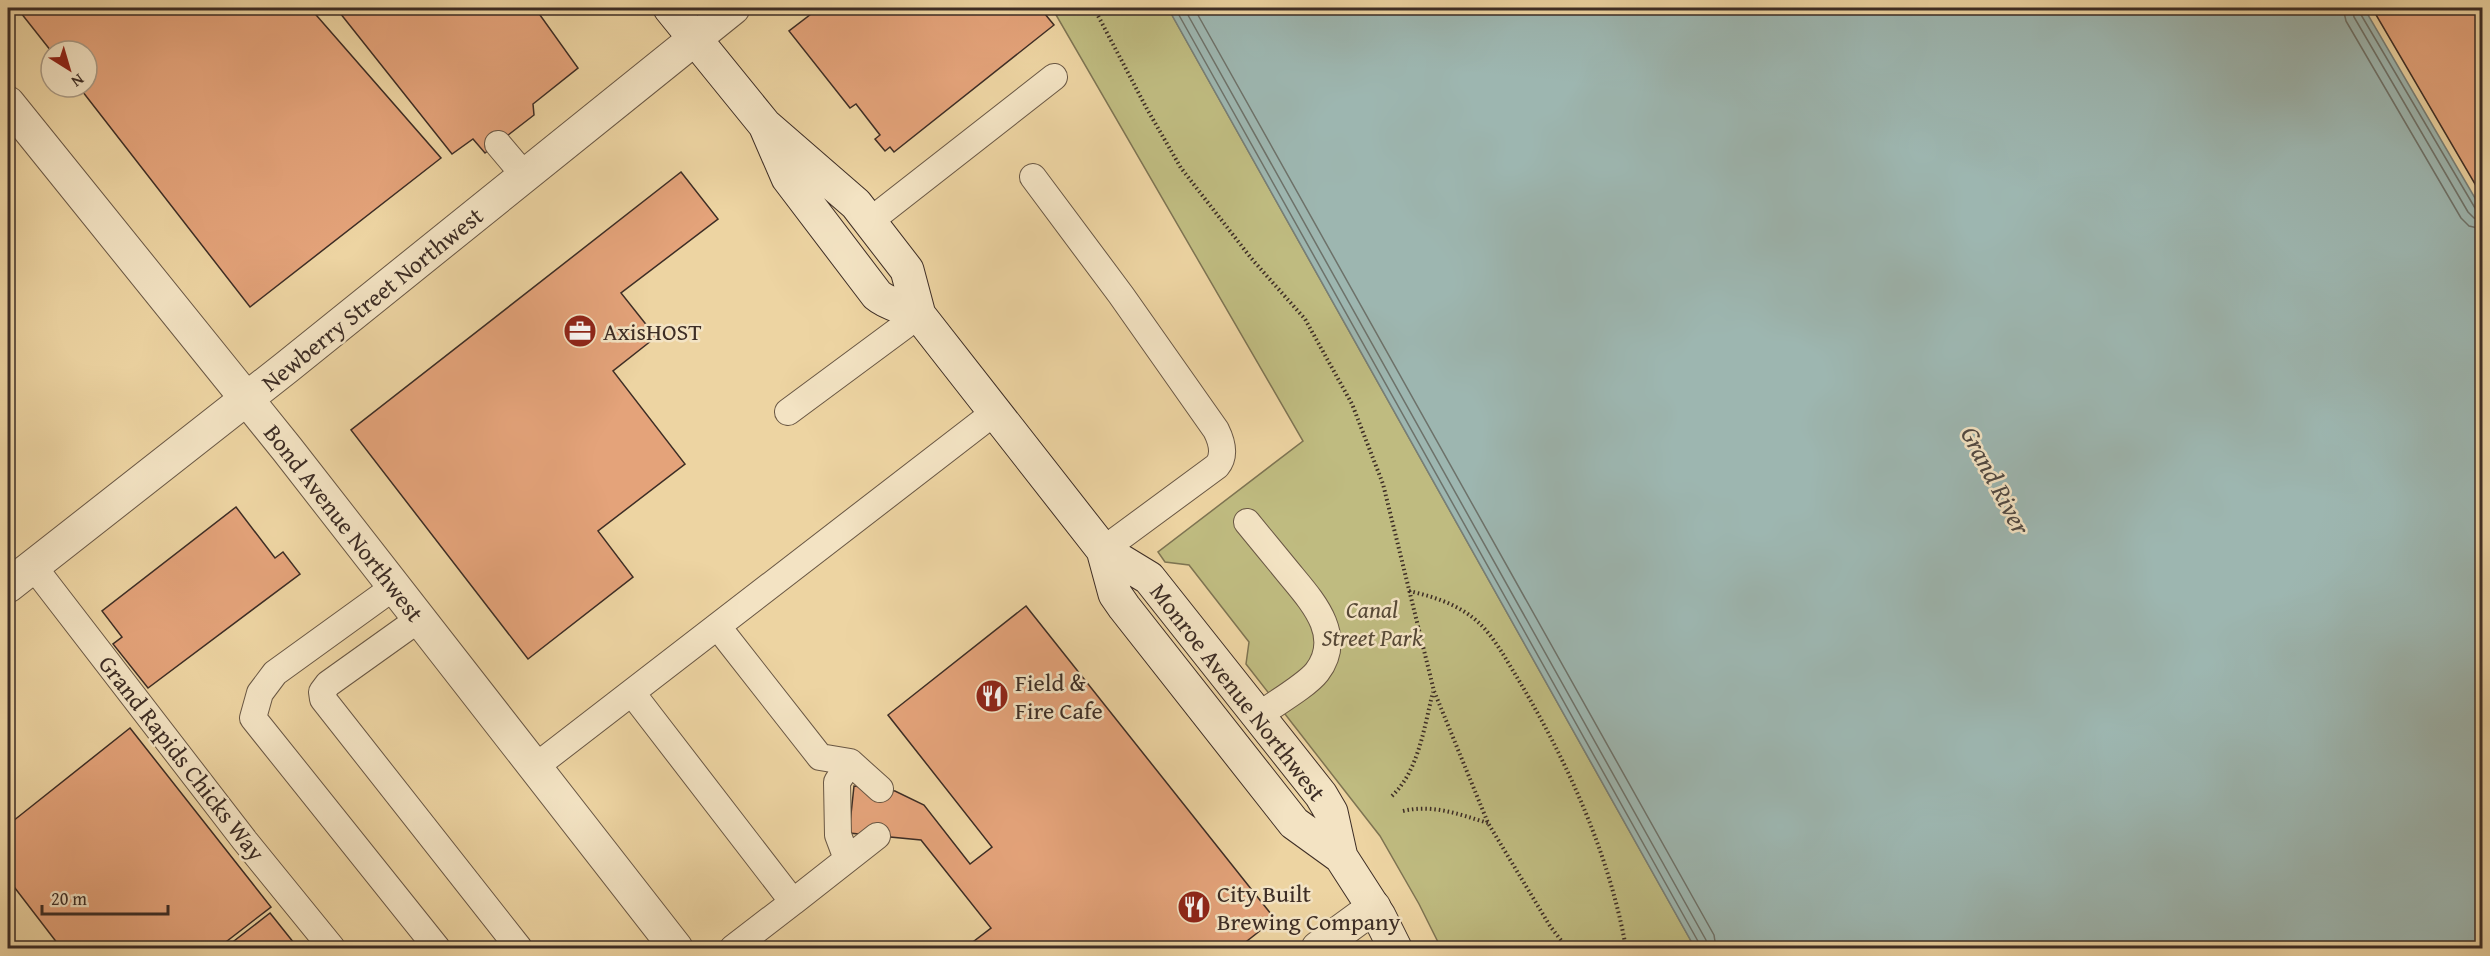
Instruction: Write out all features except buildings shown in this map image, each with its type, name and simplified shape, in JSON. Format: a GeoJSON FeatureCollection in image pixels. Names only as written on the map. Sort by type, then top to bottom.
{"type":"FeatureCollection","features":[{"type":"Feature","properties":{"kind":"street","name":"Monroe Avenue Northwest"},"geometry":{"type":"LineString","coordinates":[[670,8],[765,125],[837,185],[856,204],[907,270],[919,315],[994,412],[1103,550],[1149,578],[1327,804],[1341,857],[1374,907],[1395,948]]}},
{"type":"Feature","properties":{"kind":"street","name":"Newberry Street Northwest"},"geometry":{"type":"LineString","coordinates":[[8,586],[246,399],[733,8]]}},
{"type":"Feature","properties":{"kind":"street","name":"Bond Avenue Northwest"},"geometry":{"type":"LineString","coordinates":[[8,103],[246,399],[676,948]]}},
{"type":"Feature","properties":{"kind":"street","name":"Monroe Avenue Northwest"},"geometry":{"type":"LineString","coordinates":[[765,125],[788,178],[877,295],[890,304],[919,315]]}},
{"type":"Feature","properties":{"kind":"street","name":"Monroe Avenue Northwest"},"geometry":{"type":"LineString","coordinates":[[1103,550],[1115,594],[1131,616],[1294,823],[1341,857]]}},
{"type":"Feature","properties":{"kind":"street"},"geometry":{"type":"LineString","coordinates":[[1318,948],[1374,907]]}},
{"type":"Feature","properties":{"kind":"lane"},"geometry":{"type":"LineString","coordinates":[[870,222],[1054,77]]}},
{"type":"Feature","properties":{"kind":"lane"},"geometry":{"type":"LineString","coordinates":[[498,144],[525,176]]}},
{"type":"Feature","properties":{"kind":"lane"},"geometry":{"type":"LineString","coordinates":[[1033,177],[1121,295],[1216,430],[1222,446],[1221,461],[1217,466],[1103,550]]}},
{"type":"Feature","properties":{"kind":"lane"},"geometry":{"type":"LineString","coordinates":[[788,412],[919,315]]}},
{"type":"Feature","properties":{"kind":"lane"},"geometry":{"type":"LineString","coordinates":[[535,767],[994,412]]}},
{"type":"Feature","properties":{"kind":"lane"},"geometry":{"type":"LineString","coordinates":[[1247,522],[1312,602],[1322,618],[1328,636],[1326,657],[1316,674],[1258,716]]}},
{"type":"Feature","properties":{"kind":"lane","name":"Grand Rapids Chicks Way"},"geometry":{"type":"LineString","coordinates":[[33,566],[238,831],[332,948]]}},
{"type":"Feature","properties":{"kind":"lane"},"geometry":{"type":"LineString","coordinates":[[394,587],[275,673],[260,693],[253,718],[437,948]]}},
{"type":"Feature","properties":{"kind":"lane"},"geometry":{"type":"LineString","coordinates":[[419,619],[328,684],[322,692],[323,699],[519,948]]}},
{"type":"Feature","properties":{"kind":"lane"},"geometry":{"type":"LineString","coordinates":[[718,627],[820,757],[850,762],[880,789]]}},
{"type":"Feature","properties":{"kind":"lane"},"geometry":{"type":"LineString","coordinates":[[632,693],[793,902]]}},
{"type":"Feature","properties":{"kind":"lane"},"geometry":{"type":"LineString","coordinates":[[847,859],[838,836],[837,782],[850,762]]}},
{"type":"Feature","properties":{"kind":"lane"},"geometry":{"type":"LineString","coordinates":[[733,948],[877,836]]}},
{"type":"Feature","properties":{"kind":"path"},"geometry":{"type":"LineString","coordinates":[[1094,8],[1181,168],[1251,258],[1305,319],[1352,405],[1383,484],[1434,691],[1488,823],[1550,926],[1567,948]]}},
{"type":"Feature","properties":{"kind":"path"},"geometry":{"type":"LineString","coordinates":[[1410,591],[1436,597],[1472,617],[1499,647],[1531,701],[1580,797],[1606,871],[1626,948]]}},
{"type":"Feature","properties":{"kind":"path"},"geometry":{"type":"LineString","coordinates":[[1392,796],[1404,784],[1415,758],[1434,691]]}},
{"type":"Feature","properties":{"kind":"path"},"geometry":{"type":"LineString","coordinates":[[1403,811],[1418,807],[1441,808],[1488,823]]}},
{"type":"Feature","properties":{"kind":"green space","name":"Canal Street Park"},"geometry":{"type":"Polygon","coordinates":[[[1052,8],[1168,8],[1695,948],[1441,948],[1380,836],[1246,664],[1249,642],[1189,565],[1165,562],[1158,552],[1303,441],[1052,8]]]}},
{"type":"Feature","properties":{"kind":"water","name":"Grand River"},"geometry":{"type":"Polygon","coordinates":[[[1168,8],[2364,8],[2482,210],[2482,948],[1695,948],[1168,8]]]}},
{"type":"Feature","properties":{"kind":"place","name":"AxisHOST"},"geometry":{"type":"Point","coordinates":[580,331]}},
{"type":"Feature","properties":{"kind":"place","name":"Field & Fire Cafe"},"geometry":{"type":"Point","coordinates":[992,696]}},
{"type":"Feature","properties":{"kind":"place","name":"City Built Brewing Company"},"geometry":{"type":"Point","coordinates":[1194,907]}}]}
